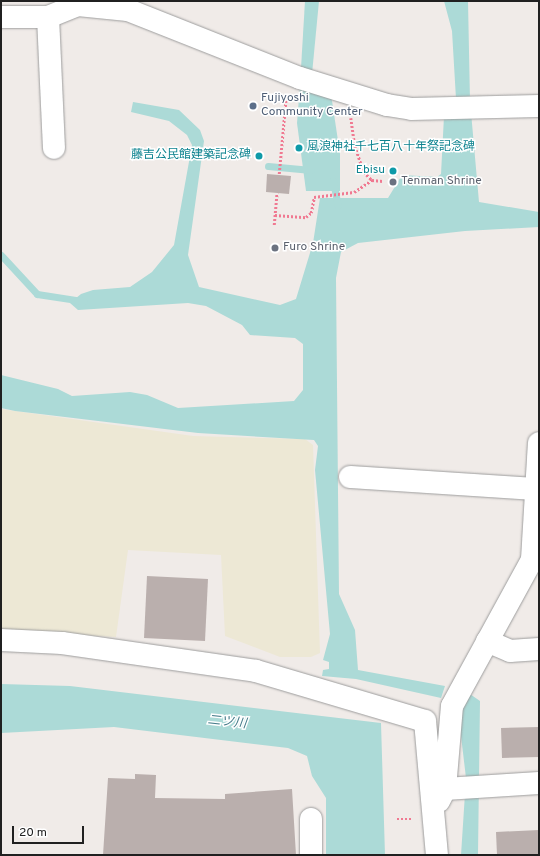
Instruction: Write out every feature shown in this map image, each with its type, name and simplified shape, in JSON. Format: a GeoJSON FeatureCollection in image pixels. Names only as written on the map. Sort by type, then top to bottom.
{"type":"FeatureCollection","features":[{"type":"Feature","properties":{"kind":"street"},"geometry":{"type":"LineString","coordinates":[[1,17],[48,17],[78,3],[128,10],[297,80],[412,109],[539,106]]}},
{"type":"Feature","properties":{"kind":"street"},"geometry":{"type":"LineString","coordinates":[[48,17],[54,148]]}},
{"type":"Feature","properties":{"kind":"street"},"geometry":{"type":"LineString","coordinates":[[437,855],[446,795],[456,698],[532,560],[539,443]]}},
{"type":"Feature","properties":{"kind":"street"},"geometry":{"type":"LineString","coordinates":[[350,477],[536,489]]}},
{"type":"Feature","properties":{"kind":"street"},"geometry":{"type":"LineString","coordinates":[[1,640],[62,643],[256,671],[425,721],[446,795]]}},
{"type":"Feature","properties":{"kind":"street"},"geometry":{"type":"LineString","coordinates":[[487,641],[510,651],[539,649]]}},
{"type":"Feature","properties":{"kind":"street"},"geometry":{"type":"LineString","coordinates":[[446,795],[491,787],[539,783]]}},
{"type":"Feature","properties":{"kind":"street"},"geometry":{"type":"LineString","coordinates":[[311,820],[311,855]]}},
{"type":"Feature","properties":{"kind":"path"},"geometry":{"type":"LineString","coordinates":[[279,173],[297,80]]}},
{"type":"Feature","properties":{"kind":"path"},"geometry":{"type":"LineString","coordinates":[[352,93],[352,130],[362,167],[372,180],[383,182]]}},
{"type":"Feature","properties":{"kind":"path"},"geometry":{"type":"LineString","coordinates":[[362,167],[384,170]]}},
{"type":"Feature","properties":{"kind":"path"},"geometry":{"type":"LineString","coordinates":[[276,215],[306,217],[311,213],[314,197],[332,193],[354,192],[372,180]]}},
{"type":"Feature","properties":{"kind":"path"},"geometry":{"type":"LineString","coordinates":[[274,225],[277,193]]}},
{"type":"Feature","properties":{"kind":"shaded area"},"geometry":{"type":"Polygon","coordinates":[[[1,409],[193,436],[305,439],[313,445],[320,653],[311,657],[280,657],[225,636],[221,555],[128,550],[116,637],[1,631],[1,409]]]}},
{"type":"Feature","properties":{"kind":"water"},"geometry":{"type":"Polygon","coordinates":[[[305,1],[319,1],[312,74],[301,68],[305,1]]]}},
{"type":"Feature","properties":{"kind":"water"},"geometry":{"type":"Polygon","coordinates":[[[444,1],[468,1],[470,101],[479,202],[539,212],[539,227],[465,231],[358,243],[341,252],[336,278],[339,594],[355,630],[358,670],[445,686],[441,698],[356,679],[322,676],[323,670],[329,669],[329,662],[323,660],[330,634],[315,470],[318,446],[314,440],[198,433],[15,411],[1,408],[1,375],[58,389],[72,396],[130,392],[147,395],[178,408],[294,401],[303,390],[303,344],[295,338],[250,335],[242,325],[206,306],[188,303],[78,310],[70,303],[81,294],[93,290],[130,287],[152,272],[174,245],[192,145],[187,135],[169,121],[131,112],[133,102],[179,110],[200,130],[204,141],[188,255],[199,287],[280,305],[296,299],[313,243],[320,198],[388,198],[402,175],[437,177],[441,174],[444,116],[456,99],[452,31],[444,1]]]}},
{"type":"Feature","properties":{"kind":"water"},"geometry":{"type":"Polygon","coordinates":[[[300,85],[331,94],[340,154],[340,191],[306,191],[297,123],[300,85]]]}},
{"type":"Feature","properties":{"kind":"water","name":"二ツ川"},"geometry":{"type":"Polygon","coordinates":[[[1,684],[70,686],[381,723],[385,855],[326,855],[326,798],[312,776],[307,756],[288,748],[114,727],[1,733],[1,684]]]}},
{"type":"Feature","properties":{"kind":"water"},"geometry":{"type":"Polygon","coordinates":[[[467,692],[480,701],[478,855],[461,855],[466,778],[459,719],[467,692]]]}},
{"type":"Feature","properties":{"kind":"building"},"geometry":{"type":"Polygon","coordinates":[[[267,174],[291,176],[289,194],[266,192],[267,174]]]}},
{"type":"Feature","properties":{"kind":"building"},"geometry":{"type":"Polygon","coordinates":[[[147,576],[208,579],[205,641],[144,638],[147,576]]]}},
{"type":"Feature","properties":{"kind":"building"},"geometry":{"type":"Polygon","coordinates":[[[539,727],[539,757],[502,758],[501,728],[539,727]]]}},
{"type":"Feature","properties":{"kind":"building"},"geometry":{"type":"Polygon","coordinates":[[[135,774],[156,775],[155,798],[225,799],[225,794],[292,789],[296,855],[103,855],[108,778],[135,779],[135,774]]]}},
{"type":"Feature","properties":{"kind":"building"},"geometry":{"type":"Polygon","coordinates":[[[539,830],[539,855],[497,855],[496,832],[539,830]]]}},
{"type":"Feature","properties":{"kind":"waterway"},"geometry":{"type":"LineString","coordinates":[[268,166],[311,170]]}},
{"type":"Feature","properties":{"kind":"waterway"},"geometry":{"type":"LineString","coordinates":[[333,181],[338,206]]}},
{"type":"Feature","properties":{"kind":"waterway"},"geometry":{"type":"LineString","coordinates":[[1,255],[37,294],[83,301]]}},
{"type":"Feature","properties":{"kind":"place","name":"Fujiyoshi Community Center"},"geometry":{"type":"Point","coordinates":[253,106]}},
{"type":"Feature","properties":{"kind":"place","name":"風浪神社千七百八十年祭記念碑"},"geometry":{"type":"Point","coordinates":[299,148]}},
{"type":"Feature","properties":{"kind":"place","name":"藤吉公民館建築記念碑"},"geometry":{"type":"Point","coordinates":[259,156]}},
{"type":"Feature","properties":{"kind":"place","name":"Ebisu"},"geometry":{"type":"Point","coordinates":[393,171]}},
{"type":"Feature","properties":{"kind":"place","name":"Tenman Shrine"},"geometry":{"type":"Point","coordinates":[393,182]}},
{"type":"Feature","properties":{"kind":"place","name":"Furo Shrine"},"geometry":{"type":"Point","coordinates":[275,248]}}]}
